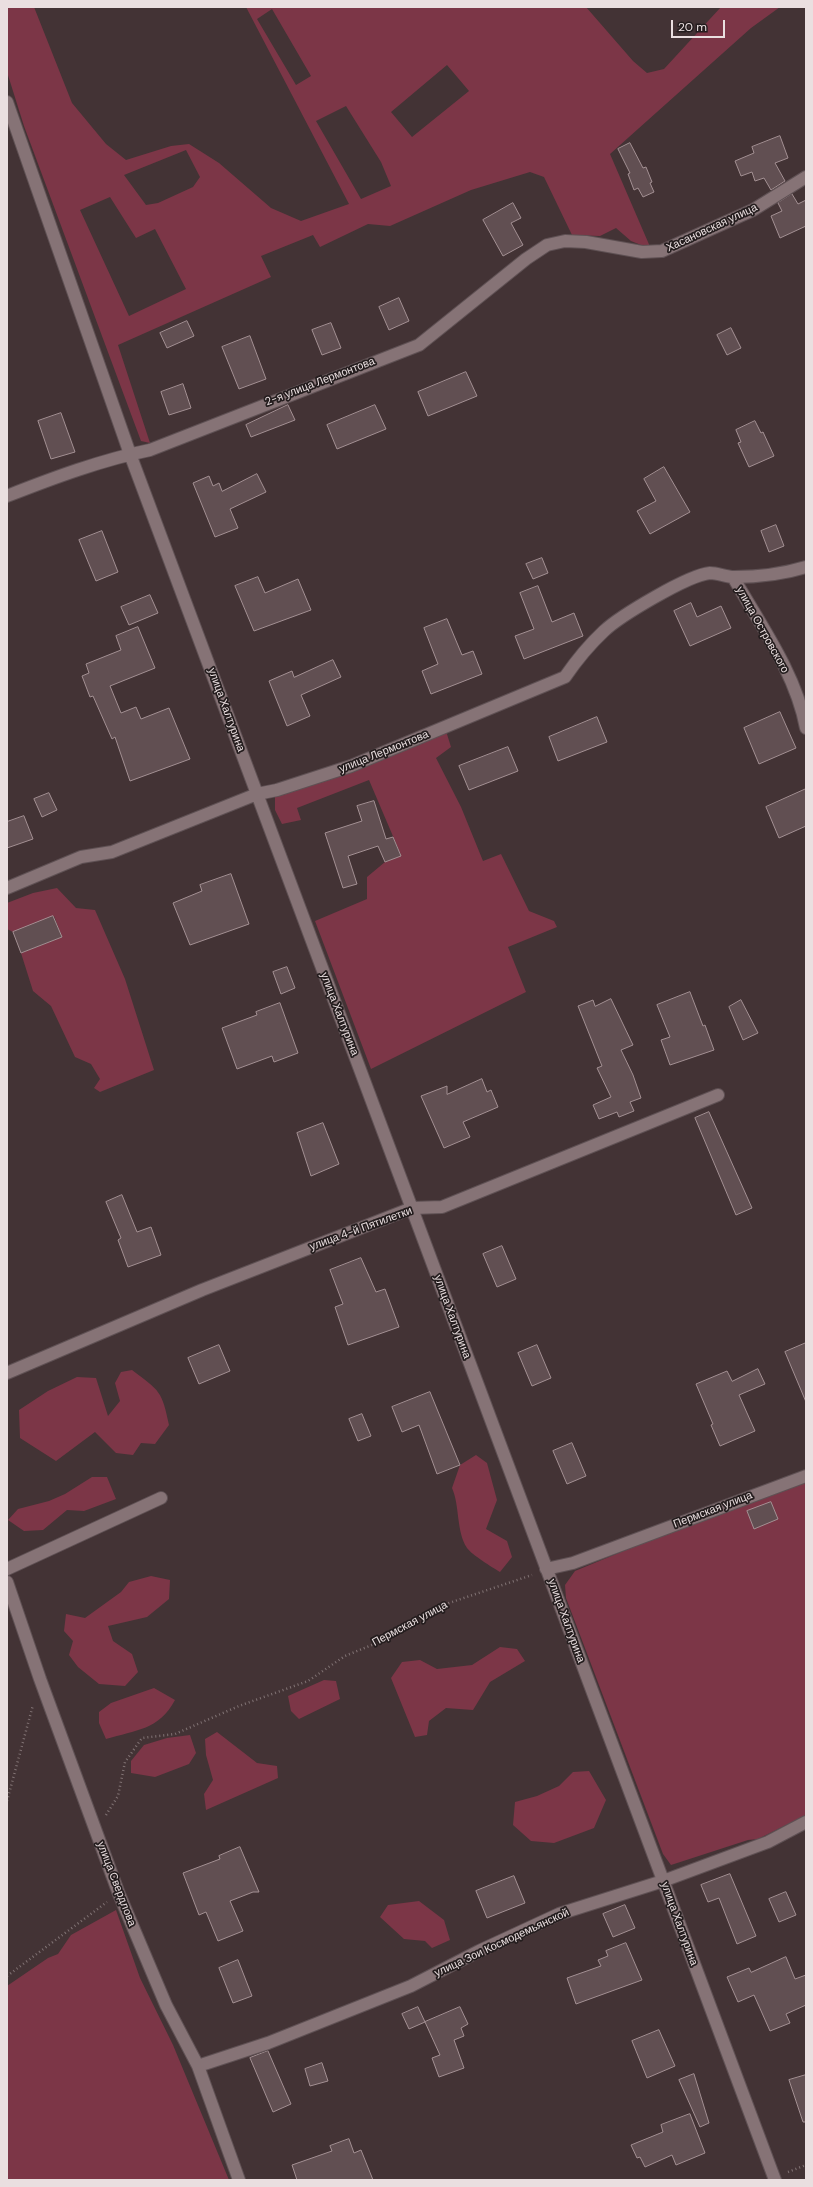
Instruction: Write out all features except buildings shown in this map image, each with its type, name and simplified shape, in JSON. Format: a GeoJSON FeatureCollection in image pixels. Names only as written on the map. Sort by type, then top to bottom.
{"type":"FeatureCollection","features":[{"type":"Feature","properties":{"kind":"street","name":"улица Халтурина"},"geometry":{"type":"LineString","coordinates":[[7,102],[130,454],[775,2180]]}},
{"type":"Feature","properties":{"kind":"street","name":"Хасановская улица"},"geometry":{"type":"LineString","coordinates":[[611,246],[642,252],[662,251],[753,210],[806,177]]}},
{"type":"Feature","properties":{"kind":"street","name":"2-я улица Лермонтова"},"geometry":{"type":"LineString","coordinates":[[7,496],[49,480],[130,454],[150,450],[419,345],[526,259],[547,245],[565,241],[611,246]]}},
{"type":"Feature","properties":{"kind":"street","name":"улица Лермонтова"},"geometry":{"type":"LineString","coordinates":[[7,888],[82,857],[112,852],[257,794],[277,790],[351,766],[565,677],[577,659],[605,630],[629,613],[680,584],[710,573],[733,577],[777,574],[806,567]]}},
{"type":"Feature","properties":{"kind":"street","name":"улица Островского"},"geometry":{"type":"LineString","coordinates":[[733,577],[784,665],[804,716],[806,728]]}},
{"type":"Feature","properties":{"kind":"street","name":"улица 4-й Пятилетки"},"geometry":{"type":"LineString","coordinates":[[7,1373],[202,1290],[412,1208],[442,1207],[718,1095]]}},
{"type":"Feature","properties":{"kind":"street","name":"Пермская улица"},"geometry":{"type":"LineString","coordinates":[[546,1569],[573,1563],[806,1476]]}},
{"type":"Feature","properties":{"kind":"street"},"geometry":{"type":"LineString","coordinates":[[7,1569],[161,1498]]}},
{"type":"Feature","properties":{"kind":"street","name":"улица Свердлова"},"geometry":{"type":"LineString","coordinates":[[7,1582],[40,1679],[119,1894],[166,2004],[198,2066],[240,2180]]}},
{"type":"Feature","properties":{"kind":"street","name":"улица Зои Космодемьянской"},"geometry":{"type":"LineString","coordinates":[[198,2066],[268,2043],[411,1986],[479,1951],[559,1914],[663,1881],[768,1842],[806,1822]]}},
{"type":"Feature","properties":{"kind":"path","name":"Пермская улица"},"geometry":{"type":"LineString","coordinates":[[96,1831],[118,1796],[125,1762],[142,1738],[175,1734],[239,1706],[308,1681],[345,1656],[384,1640],[449,1603],[546,1569]]}},
{"type":"Feature","properties":{"kind":"path"},"geometry":{"type":"LineString","coordinates":[[7,1801],[40,1679]]}},
{"type":"Feature","properties":{"kind":"path"},"geometry":{"type":"LineString","coordinates":[[7,1976],[119,1894]]}},
{"type":"Feature","properties":{"kind":"shaded area"},"geometry":{"type":"Polygon","coordinates":[[[7,7],[34,7],[72,103],[106,144],[126,160],[171,146],[189,144],[219,163],[271,208],[301,221],[349,204],[246,7],[586,7],[633,61],[647,73],[664,69],[721,7],[780,7],[751,28],[610,154],[651,249],[631,241],[616,228],[600,236],[572,235],[544,177],[530,172],[471,190],[390,226],[368,224],[320,247],[313,235],[261,256],[271,277],[118,345],[150,443],[141,441],[24,126],[7,72],[7,7]],[[272,9],[257,19],[296,85],[311,76],[272,9]],[[447,65],[391,112],[412,137],[469,91],[447,65]],[[346,106],[316,121],[361,199],[391,186],[381,162],[346,106]],[[186,150],[124,175],[146,205],[158,203],[193,187],[200,177],[186,150]],[[110,197],[80,210],[129,316],[186,289],[155,229],[136,238],[110,197]]]}},
{"type":"Feature","properties":{"kind":"shaded area"},"geometry":{"type":"Polygon","coordinates":[[[446,731],[451,747],[436,758],[461,807],[483,861],[501,854],[529,911],[554,921],[557,927],[508,947],[526,992],[371,1069],[315,921],[367,899],[367,877],[385,862],[401,855],[369,780],[297,808],[301,820],[282,824],[275,810],[275,796],[427,741],[446,731]]]}},
{"type":"Feature","properties":{"kind":"shaded area"},"geometry":{"type":"Polygon","coordinates":[[[57,888],[76,908],[95,910],[125,979],[154,1070],[100,1092],[94,1088],[100,1079],[91,1064],[75,1057],[51,1006],[33,991],[21,953],[62,937],[54,916],[13,932],[7,929],[7,903],[33,893],[57,888]]]}},
{"type":"Feature","properties":{"kind":"shaded area"},"geometry":{"type":"Polygon","coordinates":[[[132,1370],[149,1383],[162,1398],[169,1425],[155,1444],[141,1443],[133,1455],[116,1453],[95,1432],[56,1461],[20,1438],[19,1410],[48,1391],[77,1377],[96,1378],[108,1416],[120,1401],[115,1383],[121,1372],[132,1370]]]}},
{"type":"Feature","properties":{"kind":"shaded area"},"geometry":{"type":"Polygon","coordinates":[[[476,1455],[487,1463],[497,1500],[486,1529],[507,1541],[512,1557],[500,1572],[470,1551],[467,1548],[461,1534],[452,1488],[460,1465],[476,1455]]]}},
{"type":"Feature","properties":{"kind":"shaded area"},"geometry":{"type":"Polygon","coordinates":[[[92,1477],[107,1477],[116,1499],[84,1511],[67,1510],[43,1530],[24,1531],[8,1520],[18,1509],[49,1501],[65,1494],[92,1477]]]}},
{"type":"Feature","properties":{"kind":"shaded area"},"geometry":{"type":"Polygon","coordinates":[[[806,1479],[806,1815],[758,1839],[748,1840],[671,1865],[663,1854],[566,1598],[565,1585],[575,1571],[740,1503],[806,1479]]]}},
{"type":"Feature","properties":{"kind":"shaded area"},"geometry":{"type":"Polygon","coordinates":[[[151,1576],[170,1580],[169,1599],[147,1617],[108,1626],[113,1641],[132,1654],[138,1672],[125,1686],[99,1684],[78,1667],[69,1655],[73,1641],[64,1631],[66,1614],[85,1618],[121,1592],[129,1582],[151,1576]]]}},
{"type":"Feature","properties":{"kind":"shaded area"},"geometry":{"type":"Polygon","coordinates":[[[500,1647],[517,1649],[525,1661],[490,1682],[473,1710],[446,1708],[429,1721],[427,1735],[415,1737],[391,1678],[402,1662],[420,1660],[437,1669],[472,1665],[500,1647]]]}},
{"type":"Feature","properties":{"kind":"shaded area"},"geometry":{"type":"Polygon","coordinates":[[[324,1680],[336,1681],[340,1699],[299,1719],[291,1711],[288,1696],[324,1680]]]}},
{"type":"Feature","properties":{"kind":"shaded area"},"geometry":{"type":"Polygon","coordinates":[[[154,1688],[175,1700],[169,1710],[154,1723],[146,1727],[137,1731],[106,1739],[99,1723],[99,1712],[111,1703],[154,1688]]]}},
{"type":"Feature","properties":{"kind":"shaded area"},"geometry":{"type":"Polygon","coordinates":[[[217,1732],[257,1763],[277,1766],[278,1778],[206,1810],[204,1794],[213,1780],[206,1755],[205,1739],[217,1732]]]}},
{"type":"Feature","properties":{"kind":"shaded area"},"geometry":{"type":"Polygon","coordinates":[[[190,1735],[196,1753],[189,1764],[155,1777],[131,1773],[131,1761],[144,1745],[167,1738],[190,1735]]]}},
{"type":"Feature","properties":{"kind":"shaded area"},"geometry":{"type":"Polygon","coordinates":[[[589,1771],[606,1800],[594,1828],[554,1843],[531,1841],[513,1825],[515,1802],[537,1796],[559,1786],[573,1772],[589,1771]]]}},
{"type":"Feature","properties":{"kind":"shaded area"},"geometry":{"type":"Polygon","coordinates":[[[419,1901],[444,1920],[450,1940],[432,1948],[425,1941],[404,1939],[380,1917],[388,1905],[419,1901]]]}},
{"type":"Feature","properties":{"kind":"shaded area"},"geometry":{"type":"Polygon","coordinates":[[[116,1910],[140,1978],[173,2045],[229,2180],[7,2180],[7,1986],[48,1958],[58,1954],[71,1935],[116,1910]]]}}]}
